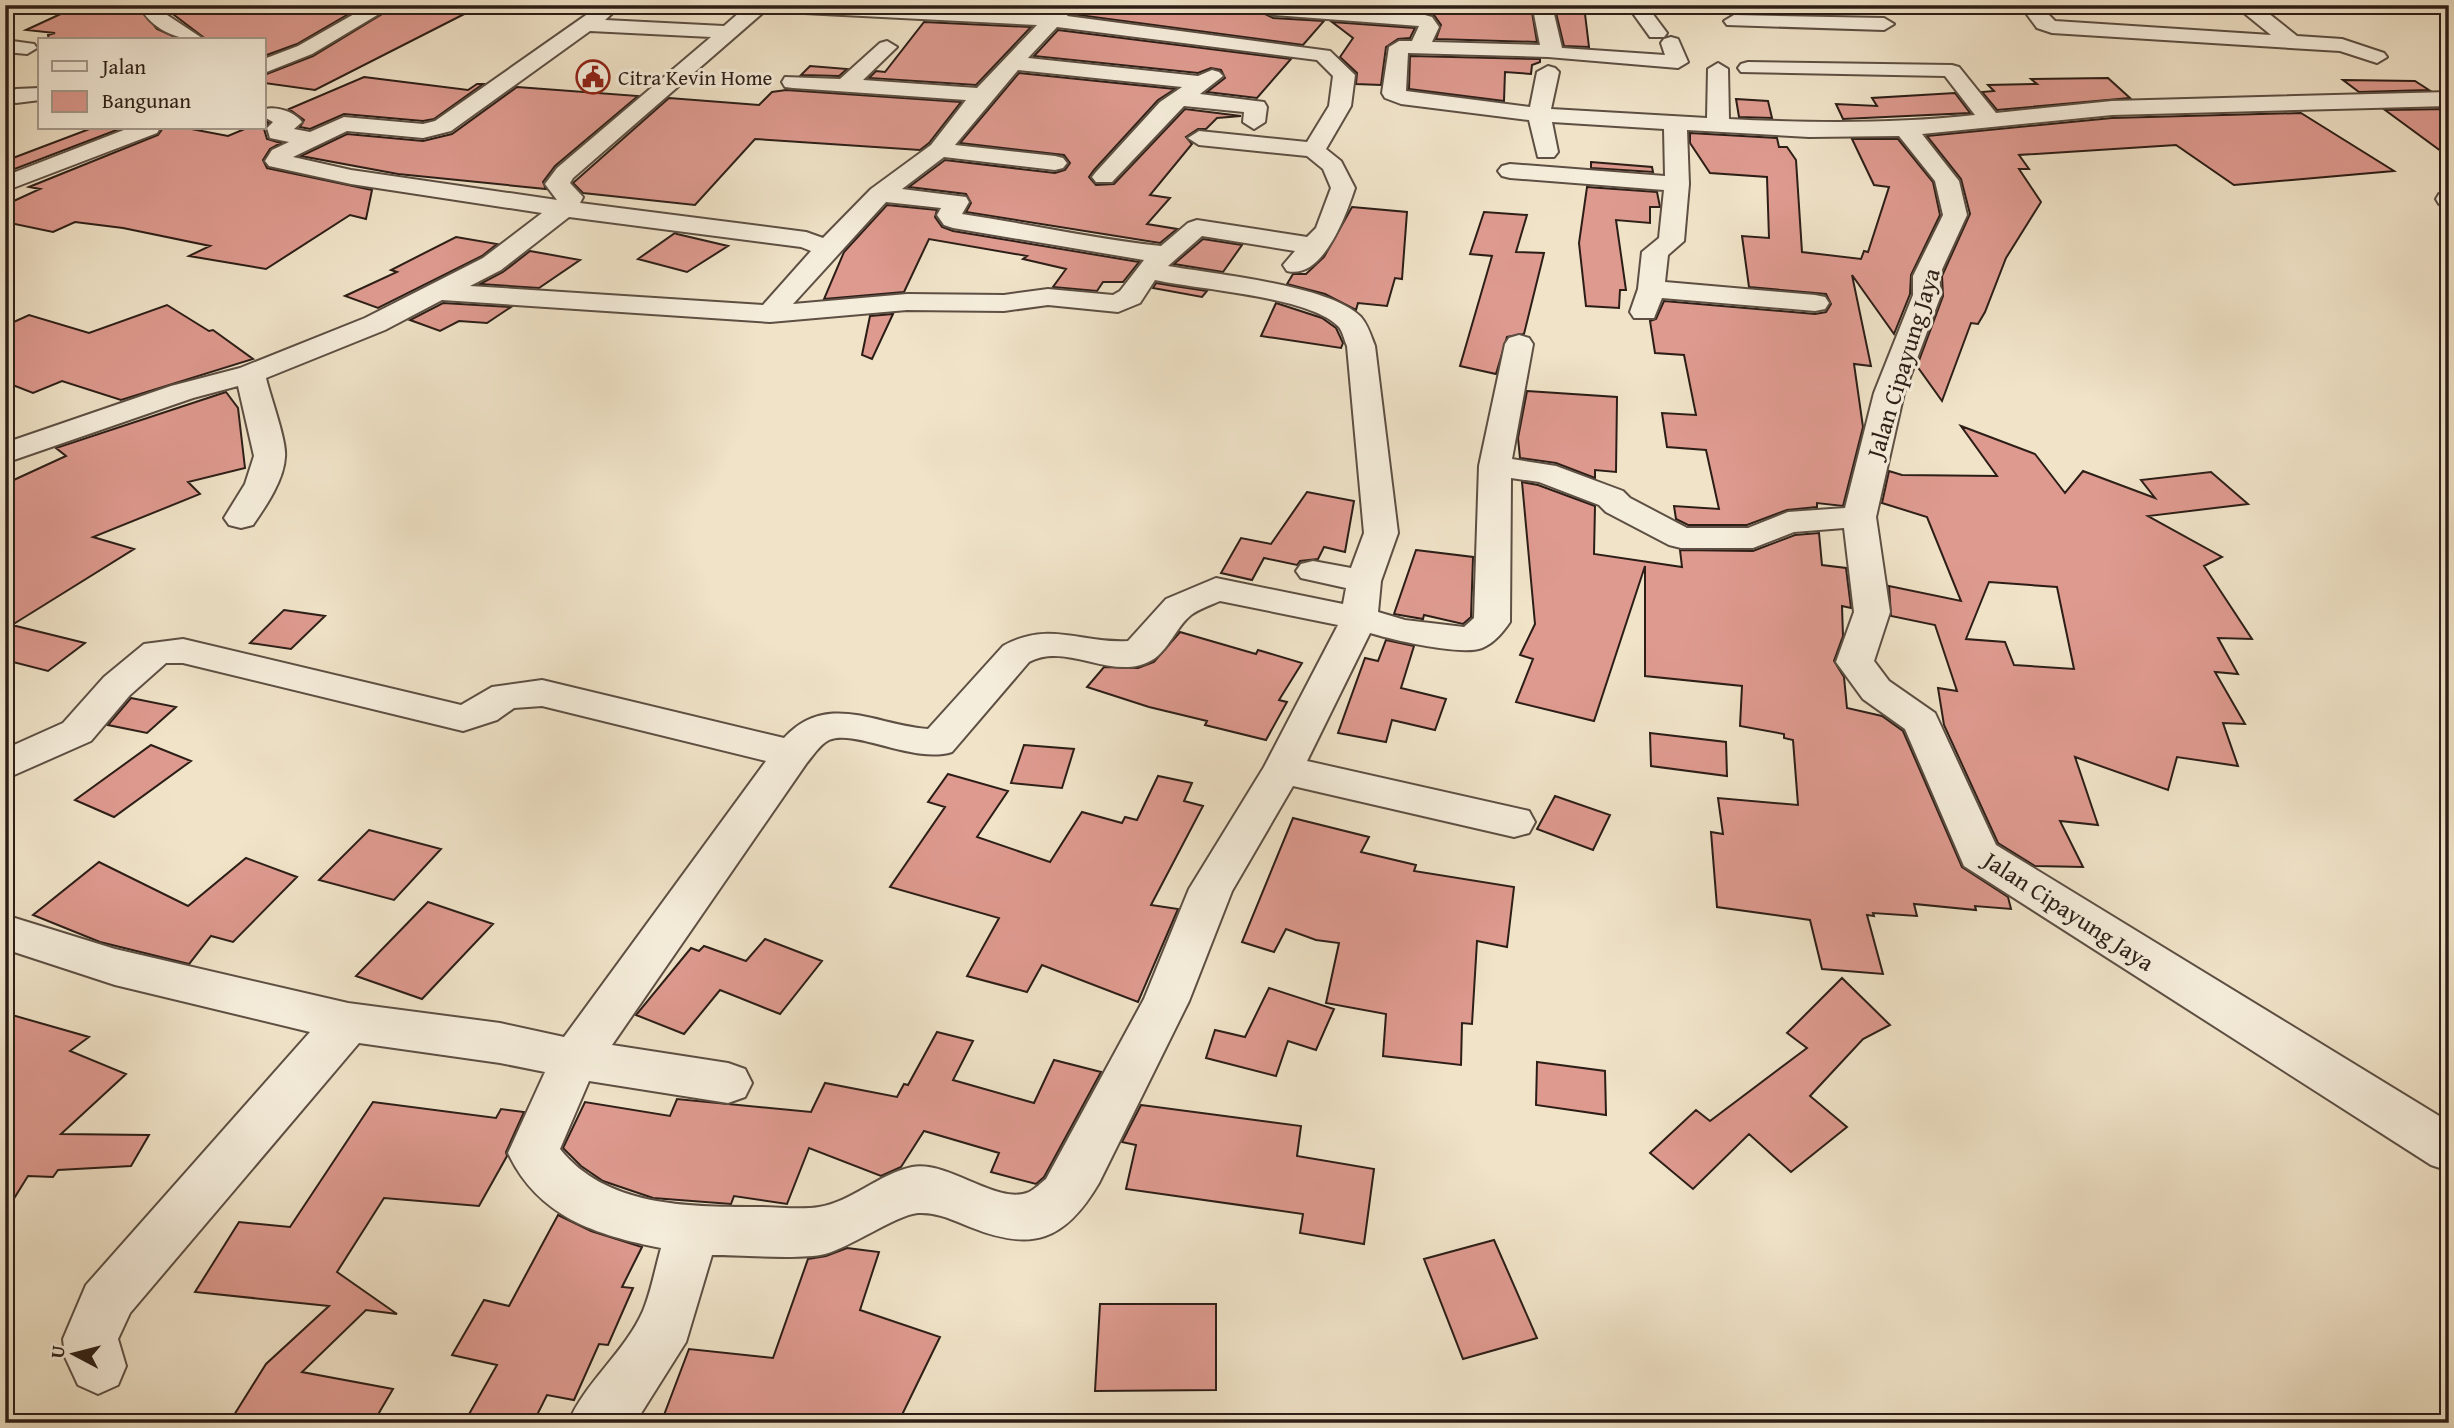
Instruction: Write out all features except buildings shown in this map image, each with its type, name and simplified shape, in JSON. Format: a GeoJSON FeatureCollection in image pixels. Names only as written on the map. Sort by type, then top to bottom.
{"type":"FeatureCollection","features":[{"type":"Feature","properties":{"kind":"street"},"geometry":{"type":"LineString","coordinates":[[148,5],[153,15],[192,38]]}},
{"type":"Feature","properties":{"kind":"street"},"geometry":{"type":"LineString","coordinates":[[266,66],[305,50],[385,5]]}},
{"type":"Feature","properties":{"kind":"street"},"geometry":{"type":"LineString","coordinates":[[5,454],[182,392],[250,374],[375,324],[492,264],[565,208],[571,197],[557,184],[565,173],[760,5],[1059,13],[1239,46],[1328,57],[1358,94]]}},
{"type":"Feature","properties":{"kind":"street"},"geometry":{"type":"LineString","coordinates":[[1272,5],[1274,9],[1421,13],[1429,23],[1419,47]]}},
{"type":"Feature","properties":{"kind":"street"},"geometry":{"type":"LineString","coordinates":[[1395,96],[1397,48],[1419,47],[1550,61],[1564,56],[1678,62],[1664,38],[1636,5]]}},
{"type":"Feature","properties":{"kind":"street"},"geometry":{"type":"LineString","coordinates":[[2029,5],[2044,24],[2052,27],[2342,45],[2377,57]]}},
{"type":"Feature","properties":{"kind":"street"},"geometry":{"type":"LineString","coordinates":[[2195,5],[2247,6],[2291,41]]}},
{"type":"Feature","properties":{"kind":"street"},"geometry":{"type":"LineString","coordinates":[[655,28],[676,13]]}},
{"type":"Feature","properties":{"kind":"street"},"geometry":{"type":"LineString","coordinates":[[770,314],[827,248],[880,194],[939,150],[982,95],[1015,63],[1059,13]]}},
{"type":"Feature","properties":{"kind":"street"},"geometry":{"type":"LineString","coordinates":[[1728,13],[1832,13],[1884,24]]}},
{"type":"Feature","properties":{"kind":"street"},"geometry":{"type":"LineString","coordinates":[[1728,13],[1748,42]]}},
{"type":"Feature","properties":{"kind":"street"},"geometry":{"type":"LineString","coordinates":[[1544,14],[1550,61],[1539,115],[1546,152]]}},
{"type":"Feature","properties":{"kind":"street"},"geometry":{"type":"LineString","coordinates":[[728,32],[655,28],[582,15],[443,126],[423,131],[344,124],[280,155],[277,161],[351,177],[806,240],[827,248]]}},
{"type":"Feature","properties":{"kind":"street"},"geometry":{"type":"LineString","coordinates":[[2171,15],[2189,35]]}},
{"type":"Feature","properties":{"kind":"street"},"geometry":{"type":"LineString","coordinates":[[2150,34],[2175,57]]}},
{"type":"Feature","properties":{"kind":"street"},"geometry":{"type":"LineString","coordinates":[[5,46],[27,48]]}},
{"type":"Feature","properties":{"kind":"street"},"geometry":{"type":"LineString","coordinates":[[1104,177],[1168,107],[1204,83],[1230,60],[1239,46]]}},
{"type":"Feature","properties":{"kind":"street"},"geometry":{"type":"LineString","coordinates":[[846,85],[887,47]]}},
{"type":"Feature","properties":{"kind":"street"},"geometry":{"type":"LineString","coordinates":[[1015,63],[1204,83]]}},
{"type":"Feature","properties":{"kind":"street"},"geometry":{"type":"LineString","coordinates":[[1748,68],[1947,69],[1952,71],[1989,119]]}},
{"type":"Feature","properties":{"kind":"street"},"geometry":{"type":"LineString","coordinates":[[1718,69],[1718,124]]}},
{"type":"Feature","properties":{"kind":"street"},"geometry":{"type":"LineString","coordinates":[[1782,70],[1809,130]]}},
{"type":"Feature","properties":{"kind":"street"},"geometry":{"type":"LineString","coordinates":[[793,82],[982,95]]}},
{"type":"Feature","properties":{"kind":"street"},"geometry":{"type":"LineString","coordinates":[[16,96],[38,94]]}},
{"type":"Feature","properties":{"kind":"street"},"geometry":{"type":"LineString","coordinates":[[1314,150],[1340,106],[1358,94],[1395,96],[1539,115],[1809,130],[1905,130],[1989,119],[2224,103],[2438,99],[2449,116]]}},
{"type":"Feature","properties":{"kind":"street"},"geometry":{"type":"LineString","coordinates":[[1626,121],[1628,98]]}},
{"type":"Feature","properties":{"kind":"street"},"geometry":{"type":"LineString","coordinates":[[1181,99],[1256,107],[1254,122]]}},
{"type":"Feature","properties":{"kind":"street"},"geometry":{"type":"LineString","coordinates":[[269,114],[300,102]]}},
{"type":"Feature","properties":{"kind":"street"},"geometry":{"type":"LineString","coordinates":[[269,114],[291,122],[278,128],[278,133],[379,149]]}},
{"type":"Feature","properties":{"kind":"street"},"geometry":{"type":"LineString","coordinates":[[1675,123],[1677,184],[1671,241],[1655,252],[1647,300],[1755,296],[1815,303]]}},
{"type":"Feature","properties":{"kind":"street"},"geometry":{"type":"LineString","coordinates":[[5,184],[144,130]]}},
{"type":"Feature","properties":{"kind":"street","name":"Jalan Cipayung Jaya"},"geometry":{"type":"LineString","coordinates":[[1905,130],[1922,147],[1947,181],[1955,215],[1926,276],[1927,295],[1889,393],[1859,517],[1871,612],[1855,662],[1876,690],[1921,722],[1979,855],[2449,1149]]}},
{"type":"Feature","properties":{"kind":"street"},"geometry":{"type":"LineString","coordinates":[[1199,138],[1314,150],[1333,166],[1343,188],[1328,230],[1294,267],[1280,294]]}},
{"type":"Feature","properties":{"kind":"street"},"geometry":{"type":"LineString","coordinates":[[939,150],[1055,163]]}},
{"type":"Feature","properties":{"kind":"street"},"geometry":{"type":"LineString","coordinates":[[1510,171],[1677,184]]}},
{"type":"Feature","properties":{"kind":"street"},"geometry":{"type":"LineString","coordinates":[[880,194],[957,202],[948,215],[953,220],[1063,236],[1115,249],[1280,294],[1324,308],[1350,322],[1361,346],[1381,533],[1361,600],[1283,770],[1211,889],[1166,1001],[1081,1167],[1064,1195],[1042,1213],[1021,1217],[1000,1215],[941,1192],[913,1190],[823,1231],[692,1231],[610,1214],[555,1183],[533,1153],[575,1059],[792,754],[815,731],[833,724],[923,744],[938,743],[1027,645],[1041,642],[1118,653],[1139,652],[1178,607],[1216,589],[1361,600]]}},
{"type":"Feature","properties":{"kind":"street"},"geometry":{"type":"LineString","coordinates":[[439,292],[770,314],[907,302],[1004,303],[1048,297],[1118,304],[1130,297],[1157,262],[1194,230],[1202,228],[1315,246]]}},
{"type":"Feature","properties":{"kind":"street"},"geometry":{"type":"LineString","coordinates":[[1313,571],[1361,600],[1403,631],[1472,639],[1492,622],[1495,466],[1519,344]]}},
{"type":"Feature","properties":{"kind":"street"},"geometry":{"type":"LineString","coordinates":[[241,518],[261,484],[270,456],[250,374]]}},
{"type":"Feature","properties":{"kind":"street"},"geometry":{"type":"LineString","coordinates":[[1495,466],[1545,473],[1611,498],[1618,505],[1681,538],[1753,538],[1788,522],[1859,517]]}},
{"type":"Feature","properties":{"kind":"street"},"geometry":{"type":"LineString","coordinates":[[6,766],[77,733],[117,686],[157,652],[183,651],[463,718],[483,711],[505,696],[542,693],[792,754]]}},
{"type":"Feature","properties":{"kind":"street"},"geometry":{"type":"LineString","coordinates":[[1283,770],[1514,822]]}},
{"type":"Feature","properties":{"kind":"street"},"geometry":{"type":"LineString","coordinates":[[5,932],[115,967],[348,1022],[499,1043],[575,1059],[728,1083]]}},
{"type":"Feature","properties":{"kind":"street"},"geometry":{"type":"LineString","coordinates":[[98,1366],[90,1354],[89,1339],[97,1316],[110,1295],[348,1022]]}},
{"type":"Feature","properties":{"kind":"street"},"geometry":{"type":"LineString","coordinates":[[597,1423],[613,1406],[667,1323],[692,1231]]}},
{"type":"Feature","properties":{"kind":"place","name":"Citra Kevin Home"},"geometry":{"type":"Point","coordinates":[593,77]}}]}
